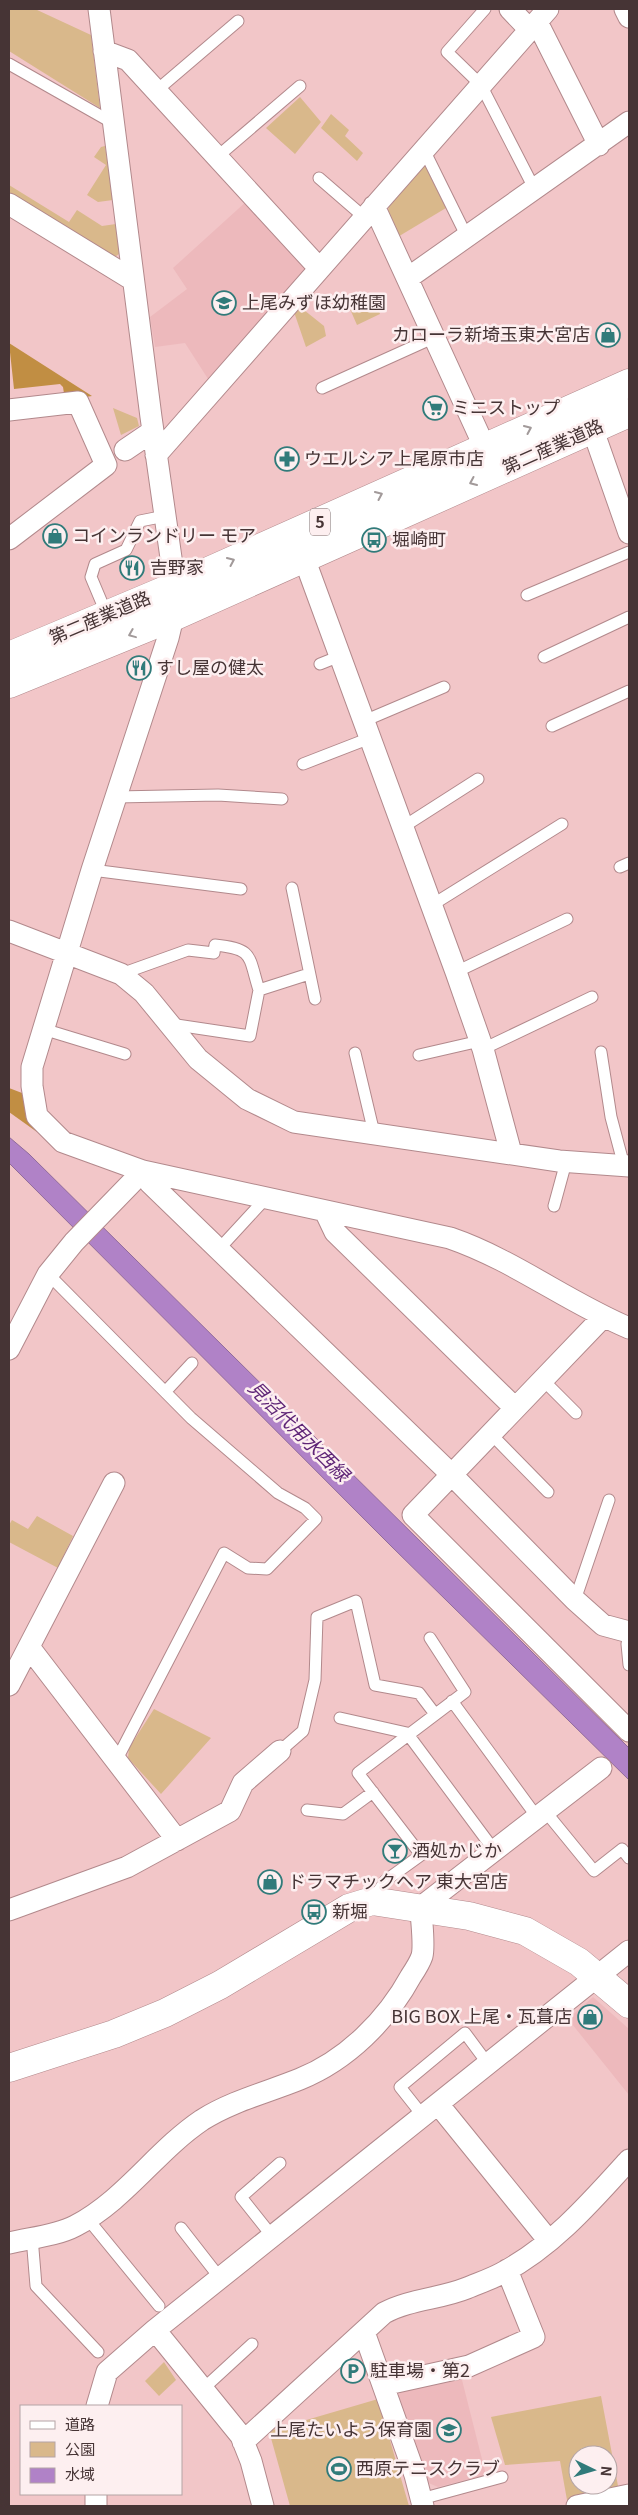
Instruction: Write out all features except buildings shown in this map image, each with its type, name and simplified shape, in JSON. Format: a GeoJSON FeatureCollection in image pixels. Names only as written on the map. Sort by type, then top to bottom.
{"type":"FeatureCollection","features":[{"type":"Feature","properties":{"kind":"main road","name":"第二産業道路"},"geometry":{"type":"LineString","coordinates":[[9,684],[173,617],[304,558],[588,416],[629,383]]}},
{"type":"Feature","properties":{"kind":"main road","name":"第二産業道路"},"geometry":{"type":"LineString","coordinates":[[9,656],[175,586],[486,448],[588,416],[629,413]]}},
{"type":"Feature","properties":{"kind":"main road"},"geometry":{"type":"LineString","coordinates":[[9,2068],[106,2038],[165,2013],[220,1985],[348,1908],[372,1901],[421,1907],[469,1916],[525,1931],[562,1951],[598,1976],[629,2004]]}},
{"type":"Feature","properties":{"kind":"street"},"geometry":{"type":"LineString","coordinates":[[99,9],[156,455],[175,586],[173,617],[92,870],[32,1067],[32,1086],[37,1116],[63,1142],[143,1171],[450,1238],[480,1248],[603,1317],[629,1328]]}},
{"type":"Feature","properties":{"kind":"street"},"geometry":{"type":"LineString","coordinates":[[510,9],[538,20],[599,145]]}},
{"type":"Feature","properties":{"kind":"street"},"geometry":{"type":"LineString","coordinates":[[625,9],[629,17]]}},
{"type":"Feature","properties":{"kind":"street"},"geometry":{"type":"LineString","coordinates":[[156,455],[538,20]]}},
{"type":"Feature","properties":{"kind":"street"},"geometry":{"type":"LineString","coordinates":[[104,51],[128,60],[319,268]]}},
{"type":"Feature","properties":{"kind":"street"},"geometry":{"type":"LineString","coordinates":[[408,278],[629,122]]}},
{"type":"Feature","properties":{"kind":"street"},"geometry":{"type":"LineString","coordinates":[[9,204],[133,280]]}},
{"type":"Feature","properties":{"kind":"street"},"geometry":{"type":"LineString","coordinates":[[369,212],[408,278],[435,337],[458,371],[486,448]]}},
{"type":"Feature","properties":{"kind":"street"},"geometry":{"type":"LineString","coordinates":[[9,410],[78,402],[106,465],[9,539]]}},
{"type":"Feature","properties":{"kind":"street"},"geometry":{"type":"LineString","coordinates":[[588,416],[629,533]]}},
{"type":"Feature","properties":{"kind":"street"},"geometry":{"type":"LineString","coordinates":[[125,450],[154,431]]}},
{"type":"Feature","properties":{"kind":"street"},"geometry":{"type":"LineString","coordinates":[[304,558],[456,972],[481,1045],[511,1153]]}},
{"type":"Feature","properties":{"kind":"street"},"geometry":{"type":"LineString","coordinates":[[9,931],[121,974],[144,993],[198,1059],[248,1099],[294,1122],[566,1162],[627,1166]]}},
{"type":"Feature","properties":{"kind":"street"},"geometry":{"type":"LineString","coordinates":[[9,1349],[48,1274],[74,1242],[143,1171]]}},
{"type":"Feature","properties":{"kind":"street"},"geometry":{"type":"LineString","coordinates":[[143,1171],[150,1183],[452,1475],[575,1600],[603,1625],[629,1633]]}},
{"type":"Feature","properties":{"kind":"street"},"geometry":{"type":"LineString","coordinates":[[325,1211],[335,1232],[516,1408]]}},
{"type":"Feature","properties":{"kind":"street"},"geometry":{"type":"LineString","coordinates":[[603,1317],[413,1515],[629,1731]]}},
{"type":"Feature","properties":{"kind":"street"},"geometry":{"type":"LineString","coordinates":[[9,1685],[114,1483]]}},
{"type":"Feature","properties":{"kind":"street"},"geometry":{"type":"LineString","coordinates":[[29,1647],[177,1840]]}},
{"type":"Feature","properties":{"kind":"street"},"geometry":{"type":"LineString","coordinates":[[9,1910],[127,1867],[230,1811],[243,1783],[280,1751]]}},
{"type":"Feature","properties":{"kind":"street"},"geometry":{"type":"LineString","coordinates":[[9,2243],[73,2227],[103,2208],[141,2176],[178,2138],[205,2119],[264,2092],[308,2075],[336,2060],[372,2029],[398,2000],[423,1955],[421,1907],[601,1768]]}},
{"type":"Feature","properties":{"kind":"street"},"geometry":{"type":"LineString","coordinates":[[97,2405],[107,2372],[155,2330],[629,1951]]}},
{"type":"Feature","properties":{"kind":"street"},"geometry":{"type":"LineString","coordinates":[[430,2110],[549,2241]]}},
{"type":"Feature","properties":{"kind":"street"},"geometry":{"type":"LineString","coordinates":[[243,2442],[384,2313],[400,2305],[460,2291],[507,2270],[549,2241],[578,2217],[629,2160]]}},
{"type":"Feature","properties":{"kind":"street"},"geometry":{"type":"LineString","coordinates":[[383,2385],[470,2366],[534,2337],[507,2270]]}},
{"type":"Feature","properties":{"kind":"street"},"geometry":{"type":"LineString","coordinates":[[155,2330],[241,2436],[251,2461],[263,2506]]}},
{"type":"Feature","properties":{"kind":"street"},"geometry":{"type":"LineString","coordinates":[[364,2332],[422,2502]]}},
{"type":"Feature","properties":{"kind":"street"},"geometry":{"type":"LineString","coordinates":[[577,2506],[629,2495]]}},
{"type":"Feature","properties":{"kind":"lane"},"geometry":{"type":"LineString","coordinates":[[485,9],[447,52],[481,85],[535,190]]}},
{"type":"Feature","properties":{"kind":"lane"},"geometry":{"type":"LineString","coordinates":[[156,91],[238,21]]}},
{"type":"Feature","properties":{"kind":"lane"},"geometry":{"type":"LineString","coordinates":[[9,64],[113,123]]}},
{"type":"Feature","properties":{"kind":"lane"},"geometry":{"type":"LineString","coordinates":[[217,157],[300,86]]}},
{"type":"Feature","properties":{"kind":"lane"},"geometry":{"type":"LineString","coordinates":[[424,150],[467,237]]}},
{"type":"Feature","properties":{"kind":"lane"},"geometry":{"type":"LineString","coordinates":[[319,178],[369,212]]}},
{"type":"Feature","properties":{"kind":"lane"},"geometry":{"type":"LineString","coordinates":[[322,388],[435,337]]}},
{"type":"Feature","properties":{"kind":"lane"},"geometry":{"type":"LineString","coordinates":[[107,615],[91,577],[95,564],[126,550],[140,521],[166,516]]}},
{"type":"Feature","properties":{"kind":"lane"},"geometry":{"type":"LineString","coordinates":[[527,595],[629,552]]}},
{"type":"Feature","properties":{"kind":"lane"},"geometry":{"type":"LineString","coordinates":[[544,657],[629,617]]}},
{"type":"Feature","properties":{"kind":"lane"},"geometry":{"type":"LineString","coordinates":[[320,664],[340,656]]}},
{"type":"Feature","properties":{"kind":"lane"},"geometry":{"type":"LineString","coordinates":[[303,764],[444,687]]}},
{"type":"Feature","properties":{"kind":"lane"},"geometry":{"type":"LineString","coordinates":[[552,726],[629,691]]}},
{"type":"Feature","properties":{"kind":"lane"},"geometry":{"type":"LineString","coordinates":[[403,827],[478,778]]}},
{"type":"Feature","properties":{"kind":"lane"},"geometry":{"type":"LineString","coordinates":[[116,797],[218,795],[282,799]]}},
{"type":"Feature","properties":{"kind":"lane"},"geometry":{"type":"LineString","coordinates":[[432,905],[562,824]]}},
{"type":"Feature","properties":{"kind":"lane"},"geometry":{"type":"LineString","coordinates":[[92,870],[241,889]]}},
{"type":"Feature","properties":{"kind":"lane"},"geometry":{"type":"LineString","coordinates":[[292,888],[315,999]]}},
{"type":"Feature","properties":{"kind":"lane"},"geometry":{"type":"LineString","coordinates":[[456,972],[567,919]]}},
{"type":"Feature","properties":{"kind":"lane"},"geometry":{"type":"LineString","coordinates":[[121,974],[188,950],[214,953],[215,945],[238,947],[246,953],[259,990],[250,1036],[170,1024]]}},
{"type":"Feature","properties":{"kind":"lane"},"geometry":{"type":"LineString","coordinates":[[259,990],[309,974]]}},
{"type":"Feature","properties":{"kind":"lane"},"geometry":{"type":"LineString","coordinates":[[419,1055],[481,1045],[592,997]]}},
{"type":"Feature","properties":{"kind":"lane"},"geometry":{"type":"LineString","coordinates":[[43,1029],[125,1054]]}},
{"type":"Feature","properties":{"kind":"lane"},"geometry":{"type":"LineString","coordinates":[[602,1052],[611,1117],[627,1166]]}},
{"type":"Feature","properties":{"kind":"lane"},"geometry":{"type":"LineString","coordinates":[[355,1053],[374,1133]]}},
{"type":"Feature","properties":{"kind":"lane"},"geometry":{"type":"LineString","coordinates":[[554,1206],[566,1162]]}},
{"type":"Feature","properties":{"kind":"lane"},"geometry":{"type":"LineString","coordinates":[[219,1250],[266,1198]]}},
{"type":"Feature","properties":{"kind":"lane"},"geometry":{"type":"LineString","coordinates":[[48,1274],[191,1418],[278,1493],[305,1508],[316,1519],[267,1569],[248,1568],[224,1553],[116,1761]]}},
{"type":"Feature","properties":{"kind":"lane"},"geometry":{"type":"LineString","coordinates":[[166,1391],[192,1363]]}},
{"type":"Feature","properties":{"kind":"lane"},"geometry":{"type":"LineString","coordinates":[[542,1380],[576,1413]]}},
{"type":"Feature","properties":{"kind":"lane"},"geometry":{"type":"LineString","coordinates":[[490,1434],[548,1492]]}},
{"type":"Feature","properties":{"kind":"lane"},"geometry":{"type":"LineString","coordinates":[[575,1600],[609,1500]]}},
{"type":"Feature","properties":{"kind":"lane"},"geometry":{"type":"LineString","coordinates":[[280,1751],[303,1732],[315,1680],[317,1617],[356,1601],[375,1685],[419,1693],[435,1714]]}},
{"type":"Feature","properties":{"kind":"lane"},"geometry":{"type":"LineString","coordinates":[[629,1633],[627,1644],[629,1666]]}},
{"type":"Feature","properties":{"kind":"lane"},"geometry":{"type":"LineString","coordinates":[[372,1901],[385,1880],[421,1854],[358,1773],[407,1733],[465,1692],[430,1638]]}},
{"type":"Feature","properties":{"kind":"lane"},"geometry":{"type":"LineString","coordinates":[[452,1702],[541,1814],[594,1871],[622,1849],[629,1858]]}},
{"type":"Feature","properties":{"kind":"lane"},"geometry":{"type":"LineString","coordinates":[[340,1718],[407,1733],[494,1850]]}},
{"type":"Feature","properties":{"kind":"lane"},"geometry":{"type":"LineString","coordinates":[[307,1810],[343,1814],[373,1792]]}},
{"type":"Feature","properties":{"kind":"lane"},"geometry":{"type":"LineString","coordinates":[[430,2110],[400,2087],[465,2033],[488,2064]]}},
{"type":"Feature","properties":{"kind":"lane"},"geometry":{"type":"LineString","coordinates":[[272,2236],[241,2197],[280,2163]]}},
{"type":"Feature","properties":{"kind":"lane"},"geometry":{"type":"LineString","coordinates":[[87,2218],[159,2306]]}},
{"type":"Feature","properties":{"kind":"lane"},"geometry":{"type":"LineString","coordinates":[[181,2228],[220,2278]]}},
{"type":"Feature","properties":{"kind":"lane"},"geometry":{"type":"LineString","coordinates":[[32,2237],[36,2286],[98,2352]]}},
{"type":"Feature","properties":{"kind":"lane"},"geometry":{"type":"LineString","coordinates":[[203,2389],[252,2344]]}},
{"type":"Feature","properties":{"kind":"lane"},"geometry":{"type":"LineString","coordinates":[[422,2502],[502,2477]]}},
{"type":"Feature","properties":{"kind":"shaded area","name":"上尾みずほ幼稚園"},"geometry":{"type":"Polygon","coordinates":[[[248,200],[309,269],[210,382],[185,343],[155,347],[150,317],[187,289],[173,268],[248,200]]]}},
{"type":"Feature","properties":{"kind":"shaded area"},"geometry":{"type":"Polygon","coordinates":[[[9,343],[92,396],[65,400],[63,387],[60,384],[14,389],[9,343]]]}},
{"type":"Feature","properties":{"kind":"shaded area"},"geometry":{"type":"Polygon","coordinates":[[[9,1088],[22,1093],[26,1110],[37,1132],[9,1112],[9,1088]]]}},
{"type":"Feature","properties":{"kind":"shaded area"},"geometry":{"type":"Polygon","coordinates":[[[593,1997],[629,2029],[629,2095],[568,2019],[593,1997]]]}},
{"type":"Feature","properties":{"kind":"shaded area"},"geometry":{"type":"Polygon","coordinates":[[[461,2376],[486,2475],[438,2487],[426,2482],[398,2398],[401,2390],[461,2376]]]}},
{"type":"Feature","properties":{"kind":"green space"},"geometry":{"type":"Polygon","coordinates":[[[9,9],[35,9],[91,35],[100,108],[9,51],[9,9]]]}},
{"type":"Feature","properties":{"kind":"green space"},"geometry":{"type":"Polygon","coordinates":[[[300,97],[321,122],[295,154],[266,128],[300,97]]]}},
{"type":"Feature","properties":{"kind":"green space"},"geometry":{"type":"Polygon","coordinates":[[[331,114],[349,130],[345,136],[363,153],[357,161],[321,128],[331,114]]]}},
{"type":"Feature","properties":{"kind":"green space"},"geometry":{"type":"Polygon","coordinates":[[[105,146],[113,200],[98,202],[87,195],[106,165],[94,157],[101,147],[105,146]]]}},
{"type":"Feature","properties":{"kind":"green space"},"geometry":{"type":"Polygon","coordinates":[[[424,160],[446,208],[396,238],[386,220],[391,196],[424,160]]]}},
{"type":"Feature","properties":{"kind":"green space"},"geometry":{"type":"Polygon","coordinates":[[[9,185],[69,222],[77,210],[102,226],[116,224],[119,254],[112,259],[9,194],[9,185]]]}},
{"type":"Feature","properties":{"kind":"green space"},"geometry":{"type":"Polygon","coordinates":[[[361,294],[365,305],[375,300],[380,314],[357,325],[346,300],[361,294]]]}},
{"type":"Feature","properties":{"kind":"green space"},"geometry":{"type":"Polygon","coordinates":[[[299,306],[324,326],[326,336],[306,347],[294,312],[299,306]]]}},
{"type":"Feature","properties":{"kind":"green space"},"geometry":{"type":"Polygon","coordinates":[[[113,408],[137,418],[139,426],[121,435],[113,408]]]}},
{"type":"Feature","properties":{"kind":"green space"},"geometry":{"type":"Polygon","coordinates":[[[37,1516],[73,1536],[58,1568],[9,1542],[9,1525],[12,1520],[28,1529],[37,1516]]]}},
{"type":"Feature","properties":{"kind":"green space"},"geometry":{"type":"Polygon","coordinates":[[[154,1709],[211,1738],[161,1794],[128,1758],[129,1748],[154,1709]]]}},
{"type":"Feature","properties":{"kind":"green space"},"geometry":{"type":"Polygon","coordinates":[[[164,2362],[176,2380],[159,2396],[145,2381],[164,2362]]]}},
{"type":"Feature","properties":{"kind":"green space"},"geometry":{"type":"Polygon","coordinates":[[[601,2396],[610,2445],[568,2445],[568,2495],[585,2495],[567,2500],[560,2461],[505,2465],[491,2417],[601,2396]]]}},
{"type":"Feature","properties":{"kind":"green space","name":"西原テニスクラブ"},"geometry":{"type":"Polygon","coordinates":[[[378,2399],[409,2506],[290,2506],[269,2431],[378,2399]]]}},
{"type":"Feature","properties":{"kind":"water","name":"見沼代用水西緑"},"geometry":{"type":"Polygon","coordinates":[[[9,1137],[29,1154],[629,1748],[629,1780],[391,1546],[9,1163],[9,1137]]]}},
{"type":"Feature","properties":{"kind":"place","name":"上尾みずほ幼稚園"},"geometry":{"type":"Point","coordinates":[224,303]}},
{"type":"Feature","properties":{"kind":"place","name":"カローラ新埼玉東大宮店"},"geometry":{"type":"Point","coordinates":[608,335]}},
{"type":"Feature","properties":{"kind":"place","name":"ミニストップ"},"geometry":{"type":"Point","coordinates":[435,408]}},
{"type":"Feature","properties":{"kind":"place","name":"ウエルシア上尾原市店"},"geometry":{"type":"Point","coordinates":[287,459]}},
{"type":"Feature","properties":{"kind":"place","name":"コインランドリー モア"},"geometry":{"type":"Point","coordinates":[55,536]}},
{"type":"Feature","properties":{"kind":"place","name":"堀崎町"},"geometry":{"type":"Point","coordinates":[374,540]}},
{"type":"Feature","properties":{"kind":"place","name":"吉野家"},"geometry":{"type":"Point","coordinates":[132,568]}},
{"type":"Feature","properties":{"kind":"place","name":"すし屋の健太"},"geometry":{"type":"Point","coordinates":[139,668]}},
{"type":"Feature","properties":{"kind":"place","name":"酒処かじか"},"geometry":{"type":"Point","coordinates":[395,1851]}},
{"type":"Feature","properties":{"kind":"place","name":"ドラマチックヘア 東大宮店"},"geometry":{"type":"Point","coordinates":[270,1882]}},
{"type":"Feature","properties":{"kind":"place","name":"新堀"},"geometry":{"type":"Point","coordinates":[314,1912]}},
{"type":"Feature","properties":{"kind":"place","name":"BIG BOX 上尾・瓦葺店"},"geometry":{"type":"Point","coordinates":[590,2017]}},
{"type":"Feature","properties":{"kind":"place","name":"駐車場・第2"},"geometry":{"type":"Point","coordinates":[353,2371]}},
{"type":"Feature","properties":{"kind":"place","name":"上尾たいよう保育園"},"geometry":{"type":"Point","coordinates":[449,2430]}},
{"type":"Feature","properties":{"kind":"place","name":"西原テニスクラブ"},"geometry":{"type":"Point","coordinates":[339,2469]}}]}
